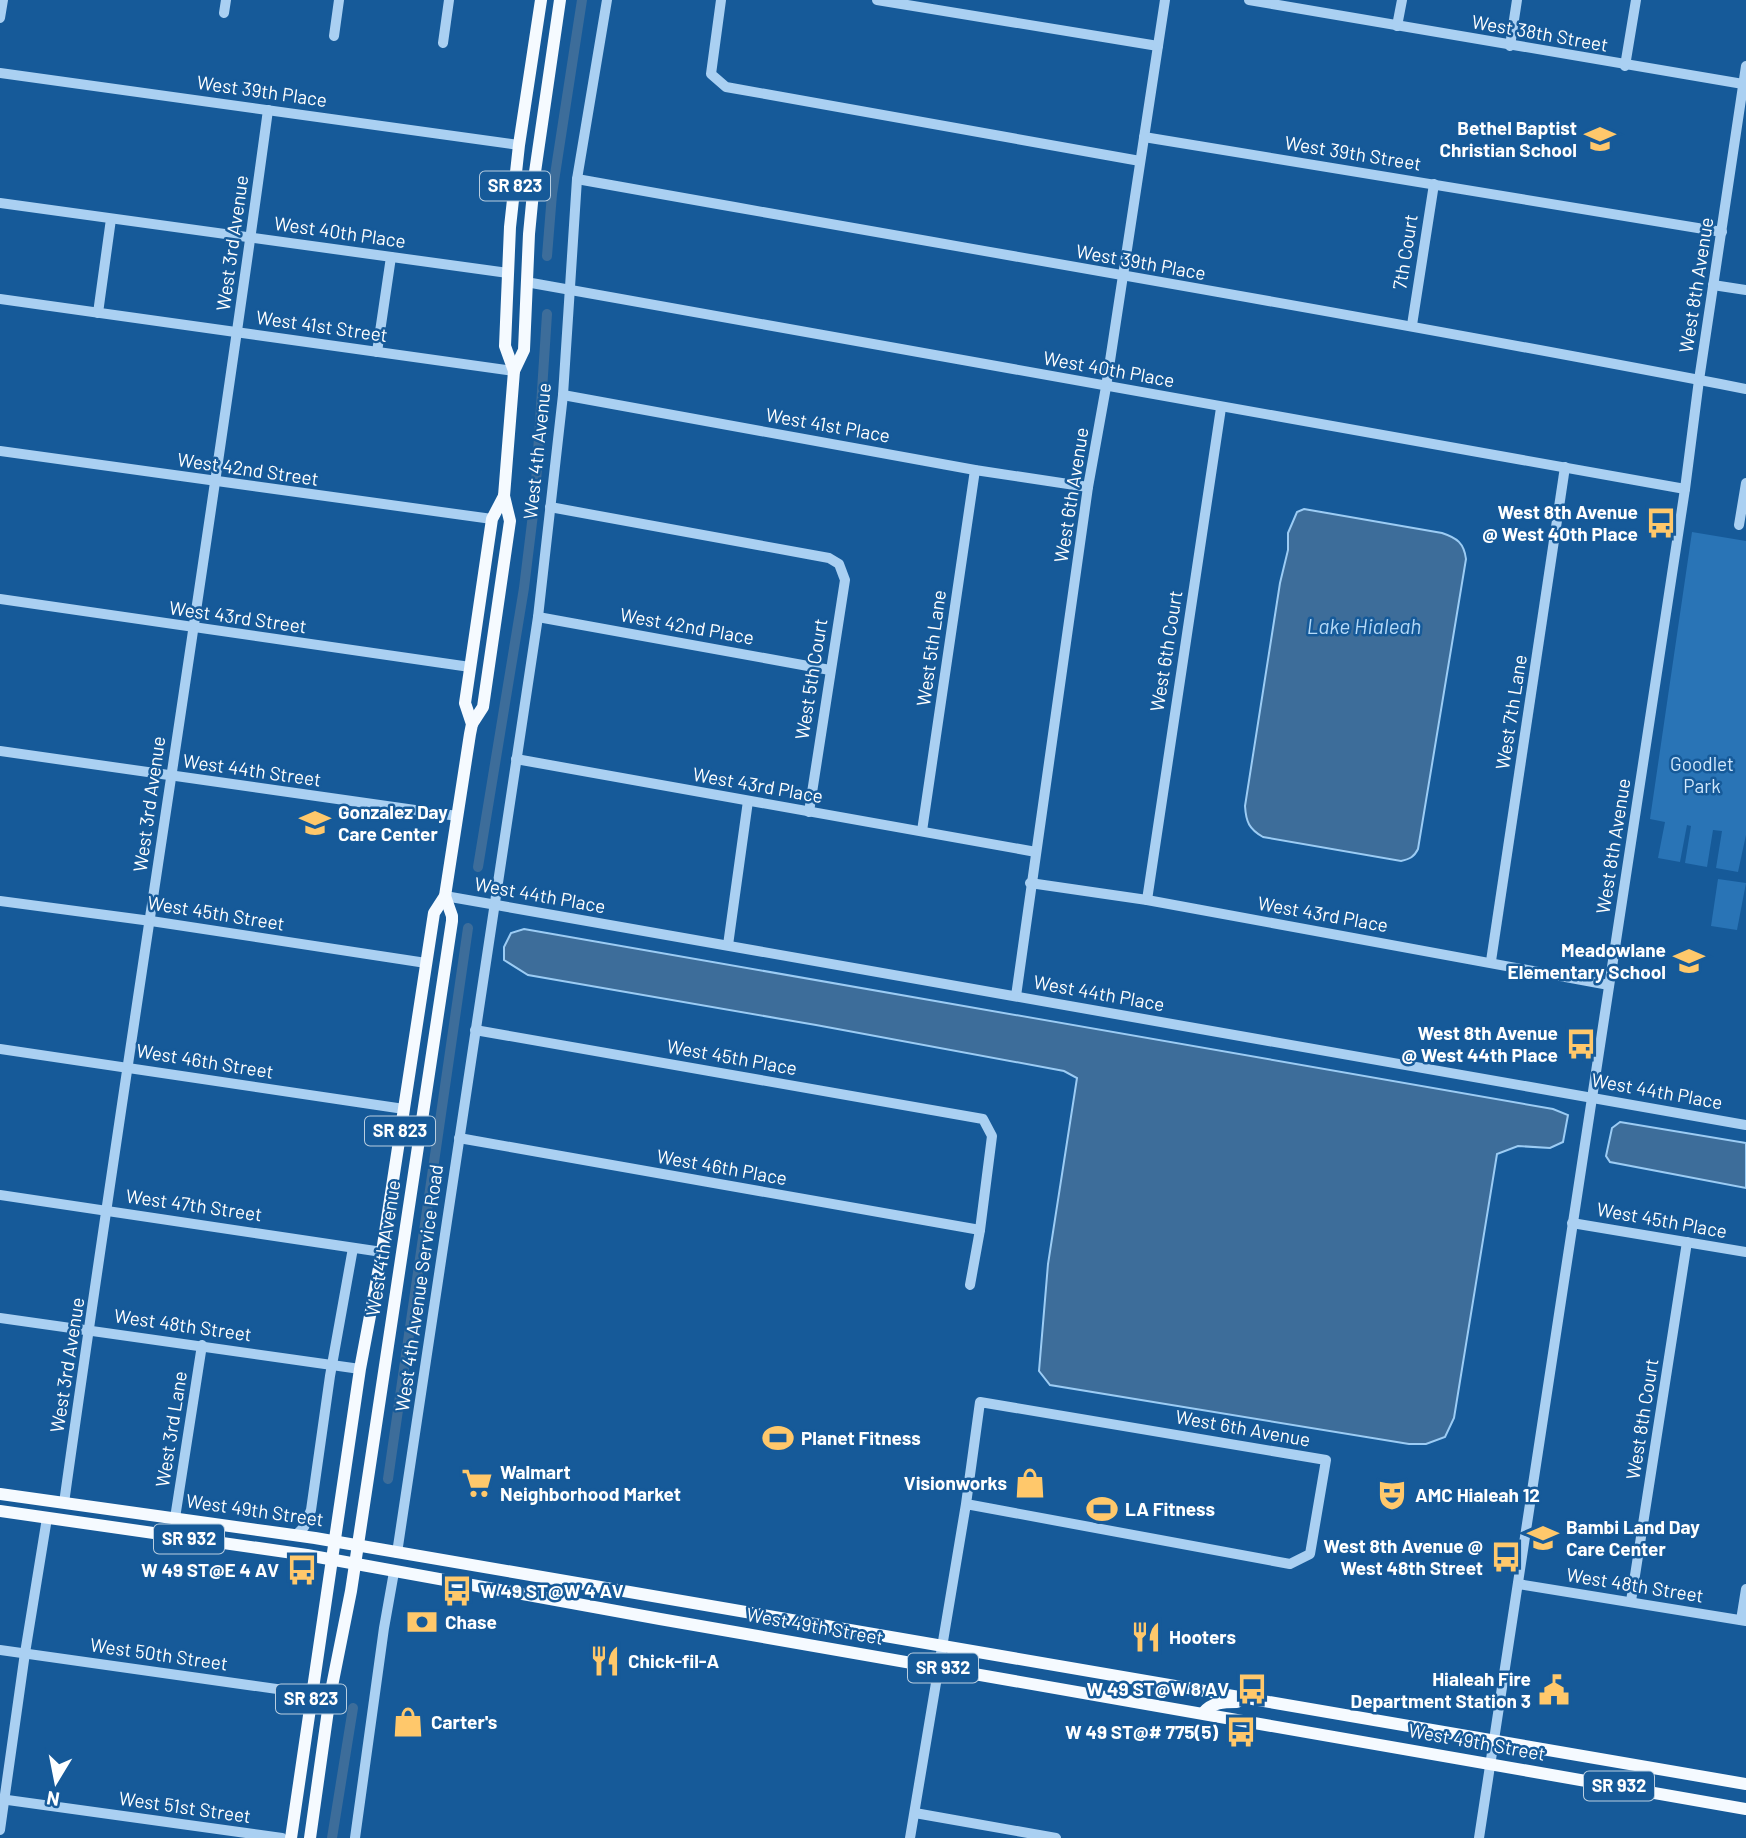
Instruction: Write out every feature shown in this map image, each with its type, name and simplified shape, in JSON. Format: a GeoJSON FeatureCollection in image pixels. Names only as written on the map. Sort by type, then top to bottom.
{"type":"FeatureCollection","features":[{"type":"Feature","properties":{"kind":"main road","name":"West 4th Avenue"},"geometry":{"type":"LineString","coordinates":[[514,371],[505,350],[508,274],[519,145],[541,0]]}},
{"type":"Feature","properties":{"kind":"main road","name":"West 4th Avenue"},"geometry":{"type":"LineString","coordinates":[[331,1560],[434,913],[445,896],[472,724],[483,707],[507,551],[510,521],[504,496],[514,371],[524,350],[526,282],[535,172],[560,0]]}},
{"type":"Feature","properties":{"kind":"main road","name":"West 4th Avenue"},"geometry":{"type":"LineString","coordinates":[[472,724],[465,703],[470,667],[492,519],[504,496]]}},
{"type":"Feature","properties":{"kind":"main road","name":"West 4th Avenue"},"geometry":{"type":"LineString","coordinates":[[355,1565],[452,916],[445,896]]}},
{"type":"Feature","properties":{"kind":"main road"},"geometry":{"type":"LineString","coordinates":[[404,1109],[416,1121],[419,1135]]}},
{"type":"Feature","properties":{"kind":"main road"},"geometry":{"type":"LineString","coordinates":[[382,1252],[394,1266],[398,1279]]}},
{"type":"Feature","properties":{"kind":"main road","name":"West 49th Street"},"geometry":{"type":"LineString","coordinates":[[0,1494],[334,1541],[1746,1784]]}},
{"type":"Feature","properties":{"kind":"main road"},"geometry":{"type":"LineString","coordinates":[[24,1498],[34,1503],[47,1518],[53,1512],[84,1506]]}},
{"type":"Feature","properties":{"kind":"main road","name":"West 49th Street"},"geometry":{"type":"LineString","coordinates":[[0,1511],[331,1560],[1746,1809]]}},
{"type":"Feature","properties":{"kind":"main road","name":"SR 823"},"geometry":{"type":"LineString","coordinates":[[291,1838],[331,1560]]}},
{"type":"Feature","properties":{"kind":"main road","name":"SR 823"},"geometry":{"type":"LineString","coordinates":[[310,1838],[330,1696],[355,1565]]}},
{"type":"Feature","properties":{"kind":"main road"},"geometry":{"type":"LineString","coordinates":[[1141,1702],[1193,1705],[1201,1700],[1207,1691]]}},
{"type":"Feature","properties":{"kind":"main road"},"geometry":{"type":"LineString","coordinates":[[1203,1713],[1207,1708],[1224,1702],[1269,1702]]}},
{"type":"Feature","properties":{"kind":"main road"},"geometry":{"type":"LineString","coordinates":[[1587,1781],[1606,1779],[1646,1785],[1661,1774],[1662,1769]]}},
{"type":"Feature","properties":{"kind":"street"},"geometry":{"type":"LineString","coordinates":[[0,18],[2,0]]}},
{"type":"Feature","properties":{"kind":"street"},"geometry":{"type":"LineString","coordinates":[[224,13],[226,0]]}},
{"type":"Feature","properties":{"kind":"street"},"geometry":{"type":"LineString","coordinates":[[334,36],[339,0]]}},
{"type":"Feature","properties":{"kind":"street"},"geometry":{"type":"LineString","coordinates":[[443,43],[449,0]]}},
{"type":"Feature","properties":{"kind":"street","name":"West 4th Avenue"},"geometry":{"type":"LineString","coordinates":[[494,904],[538,617],[563,395],[577,179],[607,0]]}},
{"type":"Feature","properties":{"kind":"street"},"geometry":{"type":"LineString","coordinates":[[721,0],[711,74],[726,87],[1140,161]]}},
{"type":"Feature","properties":{"kind":"street"},"geometry":{"type":"LineString","coordinates":[[877,0],[1158,46]]}},
{"type":"Feature","properties":{"kind":"street","name":"West 6th Avenue"},"geometry":{"type":"LineString","coordinates":[[1016,996],[1088,487],[1107,387],[1165,0]]}},
{"type":"Feature","properties":{"kind":"street","name":"West 38th Street"},"geometry":{"type":"LineString","coordinates":[[1250,0],[1284,3],[1397,26],[1743,85]]}},
{"type":"Feature","properties":{"kind":"street"},"geometry":{"type":"LineString","coordinates":[[1397,26],[1402,0]]}},
{"type":"Feature","properties":{"kind":"street"},"geometry":{"type":"LineString","coordinates":[[1510,46],[1517,0]]}},
{"type":"Feature","properties":{"kind":"street"},"geometry":{"type":"LineString","coordinates":[[1625,66],[1636,0]]}},
{"type":"Feature","properties":{"kind":"street","name":"West 8th Avenue"},"geometry":{"type":"LineString","coordinates":[[1479,1838],[1685,489],[1746,66]]}},
{"type":"Feature","properties":{"kind":"street","name":"West 39th Place"},"geometry":{"type":"LineString","coordinates":[[0,73],[519,145]]}},
{"type":"Feature","properties":{"kind":"street","name":"West 3rd Avenue"},"geometry":{"type":"LineString","coordinates":[[64,1503],[268,110]]}},
{"type":"Feature","properties":{"kind":"street","name":"West 39th Street"},"geometry":{"type":"LineString","coordinates":[[1144,137],[1722,232]]}},
{"type":"Feature","properties":{"kind":"street","name":"West 39th Place"},"geometry":{"type":"LineString","coordinates":[[577,179],[1412,325],[1746,389]]}},
{"type":"Feature","properties":{"kind":"street","name":"7th Court"},"geometry":{"type":"LineString","coordinates":[[1412,325],[1434,184]]}},
{"type":"Feature","properties":{"kind":"street","name":"West 40th Place"},"geometry":{"type":"LineString","coordinates":[[0,203],[508,274]]}},
{"type":"Feature","properties":{"kind":"street"},"geometry":{"type":"LineString","coordinates":[[98,313],[111,219]]}},
{"type":"Feature","properties":{"kind":"street"},"geometry":{"type":"LineString","coordinates":[[377,352],[391,257]]}},
{"type":"Feature","properties":{"kind":"street","name":"West 40th Place"},"geometry":{"type":"LineString","coordinates":[[526,282],[1685,489]]}},
{"type":"Feature","properties":{"kind":"street"},"geometry":{"type":"LineString","coordinates":[[1713,285],[1746,290]]}},
{"type":"Feature","properties":{"kind":"street","name":"West 41st Street"},"geometry":{"type":"LineString","coordinates":[[0,299],[514,371]]}},
{"type":"Feature","properties":{"kind":"street","name":"West 41st Place"},"geometry":{"type":"LineString","coordinates":[[563,395],[975,470],[1088,487]]}},
{"type":"Feature","properties":{"kind":"street","name":"West 6th Court"},"geometry":{"type":"LineString","coordinates":[[1147,900],[1221,408]]}},
{"type":"Feature","properties":{"kind":"street","name":"West 42nd Street"},"geometry":{"type":"LineString","coordinates":[[0,451],[492,519]]}},
{"type":"Feature","properties":{"kind":"street","name":"West 7th Lane"},"geometry":{"type":"LineString","coordinates":[[1491,961],[1565,467]]}},
{"type":"Feature","properties":{"kind":"street","name":"West 5th Lane"},"geometry":{"type":"LineString","coordinates":[[922,831],[975,470]]}},
{"type":"Feature","properties":{"kind":"street"},"geometry":{"type":"LineString","coordinates":[[1738,525],[1746,486]]}},
{"type":"Feature","properties":{"kind":"street","name":"West 5th Court"},"geometry":{"type":"LineString","coordinates":[[550,507],[828,558],[839,565],[845,580],[809,812]]}},
{"type":"Feature","properties":{"kind":"street","name":"West 43rd Street"},"geometry":{"type":"LineString","coordinates":[[0,599],[192,629],[470,667]]}},
{"type":"Feature","properties":{"kind":"street","name":"West 42nd Place"},"geometry":{"type":"LineString","coordinates":[[538,617],[830,670]]}},
{"type":"Feature","properties":{"kind":"street","name":"West 44th Street"},"geometry":{"type":"LineString","coordinates":[[0,751],[457,816]]}},
{"type":"Feature","properties":{"kind":"street","name":"West 43rd Place"},"geometry":{"type":"LineString","coordinates":[[516,759],[1036,852]]}},
{"type":"Feature","properties":{"kind":"street"},"geometry":{"type":"LineString","coordinates":[[728,945],[748,801]]}},
{"type":"Feature","properties":{"kind":"street","name":"West 43rd Place"},"geometry":{"type":"LineString","coordinates":[[1030,883],[1147,900],[1491,961],[1609,985]]}},
{"type":"Feature","properties":{"kind":"street","name":"West 44th Place"},"geometry":{"type":"LineString","coordinates":[[445,896],[1746,1125]]}},
{"type":"Feature","properties":{"kind":"street","name":"West 45th Street"},"geometry":{"type":"LineString","coordinates":[[0,901],[426,963]]}},
{"type":"Feature","properties":{"kind":"street","name":"West 4th Avenue Service Road"},"geometry":{"type":"LineString","coordinates":[[397,1553],[494,904]]}},
{"type":"Feature","properties":{"kind":"street","name":"West 45th Place"},"geometry":{"type":"LineString","coordinates":[[475,1030],[983,1119],[992,1136],[980,1230]]}},
{"type":"Feature","properties":{"kind":"street","name":"West 46th Street"},"geometry":{"type":"LineString","coordinates":[[0,1049],[404,1109]]}},
{"type":"Feature","properties":{"kind":"street","name":"West 46th Place"},"geometry":{"type":"LineString","coordinates":[[459,1138],[980,1230]]}},
{"type":"Feature","properties":{"kind":"street","name":"West 47th Street"},"geometry":{"type":"LineString","coordinates":[[0,1195],[382,1252]]}},
{"type":"Feature","properties":{"kind":"street","name":"West 45th Place"},"geometry":{"type":"LineString","coordinates":[[1572,1223],[1746,1252]]}},
{"type":"Feature","properties":{"kind":"street"},"geometry":{"type":"LineString","coordinates":[[970,1285],[980,1230]]}},
{"type":"Feature","properties":{"kind":"street","name":"West 8th Court"},"geometry":{"type":"LineString","coordinates":[[1631,1601],[1687,1242]]}},
{"type":"Feature","properties":{"kind":"street"},"geometry":{"type":"LineString","coordinates":[[296,1535],[304,1527],[311,1510],[353,1248]]}},
{"type":"Feature","properties":{"kind":"street","name":"West 48th Street"},"geometry":{"type":"LineString","coordinates":[[0,1318],[360,1369]]}},
{"type":"Feature","properties":{"kind":"street","name":"West 3rd Lane"},"geometry":{"type":"LineString","coordinates":[[175,1518],[202,1345]]}},
{"type":"Feature","properties":{"kind":"street","name":"West 6th Avenue"},"geometry":{"type":"LineString","coordinates":[[911,1838],[966,1504],[980,1402],[1326,1460],[1310,1554],[1290,1564],[966,1504]]}},
{"type":"Feature","properties":{"kind":"street"},"geometry":{"type":"LineString","coordinates":[[0,1830],[2,1799],[47,1518]]}},
{"type":"Feature","properties":{"kind":"street"},"geometry":{"type":"LineString","coordinates":[[355,1838],[394,1572]]}},
{"type":"Feature","properties":{"kind":"street","name":"West 48th Street"},"geometry":{"type":"LineString","coordinates":[[1518,1584],[1744,1620]]}},
{"type":"Feature","properties":{"kind":"street"},"geometry":{"type":"LineString","coordinates":[[1744,1620],[1746,1589]]}},
{"type":"Feature","properties":{"kind":"street","name":"West 50th Street"},"geometry":{"type":"LineString","coordinates":[[0,1650],[312,1694]]}},
{"type":"Feature","properties":{"kind":"street","name":"West 51st Street"},"geometry":{"type":"LineString","coordinates":[[2,1799],[282,1838]]}},
{"type":"Feature","properties":{"kind":"street"},"geometry":{"type":"LineString","coordinates":[[915,1813],[1056,1838]]}},
{"type":"Feature","properties":{"kind":"green space","name":"Goodlet Park"},"geometry":{"type":"Polygon","coordinates":[[[1692,532],[1746,541],[1746,835],[1738,872],[1716,868],[1722,831],[1713,830],[1707,867],[1685,863],[1691,826],[1687,825],[1680,862],[1658,858],[1665,822],[1650,819],[1692,532]]]}},
{"type":"Feature","properties":{"kind":"green space"},"geometry":{"type":"Polygon","coordinates":[[[1718,879],[1746,883],[1737,930],[1711,926],[1718,879]]]}},
{"type":"Feature","properties":{"kind":"water","name":"Lake Hialeah"},"geometry":{"type":"Polygon","coordinates":[[[1304,509],[1442,533],[1459,542],[1464,549],[1466,559],[1418,849],[1413,856],[1401,861],[1263,837],[1251,828],[1247,821],[1245,806],[1280,583],[1288,550],[1288,533],[1297,512],[1304,509]]]}},
{"type":"Feature","properties":{"kind":"water"},"geometry":{"type":"Polygon","coordinates":[[[524,929],[1553,1109],[1568,1115],[1563,1142],[1550,1148],[1518,1146],[1497,1154],[1454,1418],[1445,1437],[1426,1444],[1409,1444],[1050,1385],[1039,1371],[1048,1264],[1077,1078],[1064,1071],[528,975],[504,960],[504,947],[511,933],[524,929]]]}},
{"type":"Feature","properties":{"kind":"water"},"geometry":{"type":"Polygon","coordinates":[[[1620,1122],[1746,1143],[1746,1188],[1610,1162],[1606,1156],[1612,1128],[1620,1122]]]}},
{"type":"Feature","properties":{"kind":"waterway"},"geometry":{"type":"LineString","coordinates":[[547,256],[552,194],[582,0]]}},
{"type":"Feature","properties":{"kind":"waterway"},"geometry":{"type":"LineString","coordinates":[[478,867],[524,588],[535,498],[547,314]]}},
{"type":"Feature","properties":{"kind":"waterway"},"geometry":{"type":"LineString","coordinates":[[388,1479],[468,928]]}},
{"type":"Feature","properties":{"kind":"waterway"},"geometry":{"type":"LineString","coordinates":[[332,1838],[353,1708]]}},
{"type":"Feature","properties":{"kind":"place","name":"Bethel Baptist Christian School"},"geometry":{"type":"Point","coordinates":[1600,139]}},
{"type":"Feature","properties":{"kind":"place","name":"West 8th Avenue @ West 40th Place"},"geometry":{"type":"Point","coordinates":[1661,523]}},
{"type":"Feature","properties":{"kind":"place","name":"Gonzalez Day Care Center"},"geometry":{"type":"Point","coordinates":[315,823]}},
{"type":"Feature","properties":{"kind":"place","name":"Meadowlane Elementary School"},"geometry":{"type":"Point","coordinates":[1689,961]}},
{"type":"Feature","properties":{"kind":"place","name":"West 8th Avenue @ West 44th Place"},"geometry":{"type":"Point","coordinates":[1581,1044]}},
{"type":"Feature","properties":{"kind":"place","name":"Planet Fitness"},"geometry":{"type":"Point","coordinates":[778,1438]}},
{"type":"Feature","properties":{"kind":"place","name":"Walmart Neighborhood Market"},"geometry":{"type":"Point","coordinates":[477,1483]}},
{"type":"Feature","properties":{"kind":"place","name":"Visionworks"},"geometry":{"type":"Point","coordinates":[1030,1483]}},
{"type":"Feature","properties":{"kind":"place","name":"AMC Hialeah 12"},"geometry":{"type":"Point","coordinates":[1392,1495]}},
{"type":"Feature","properties":{"kind":"place","name":"LA Fitness"},"geometry":{"type":"Point","coordinates":[1102,1509]}},
{"type":"Feature","properties":{"kind":"place","name":"Bambi Land Day Care Center"},"geometry":{"type":"Point","coordinates":[1543,1538]}},
{"type":"Feature","properties":{"kind":"place","name":"West 8th Avenue @ West 48th Street"},"geometry":{"type":"Point","coordinates":[1506,1557]}},
{"type":"Feature","properties":{"kind":"place","name":"W 49 ST@E 4 AV"},"geometry":{"type":"Point","coordinates":[302,1570]}},
{"type":"Feature","properties":{"kind":"place","name":"W 49 ST@W 4 AV"},"geometry":{"type":"Point","coordinates":[457,1591]}},
{"type":"Feature","properties":{"kind":"place","name":"Chase"},"geometry":{"type":"Point","coordinates":[422,1622]}},
{"type":"Feature","properties":{"kind":"place","name":"Hooters"},"geometry":{"type":"Point","coordinates":[1146,1637]}},
{"type":"Feature","properties":{"kind":"place","name":"Chick-fil-A"},"geometry":{"type":"Point","coordinates":[605,1661]}},
{"type":"Feature","properties":{"kind":"place","name":"W 49 ST@W 8 AV"},"geometry":{"type":"Point","coordinates":[1252,1689]}},
{"type":"Feature","properties":{"kind":"place","name":"Hialeah Fire Department Station 3"},"geometry":{"type":"Point","coordinates":[1554,1690]}},
{"type":"Feature","properties":{"kind":"place","name":"Carter's"},"geometry":{"type":"Point","coordinates":[408,1722]}},
{"type":"Feature","properties":{"kind":"place","name":"W 49 ST@# 775(5)"},"geometry":{"type":"Point","coordinates":[1241,1732]}}]}
